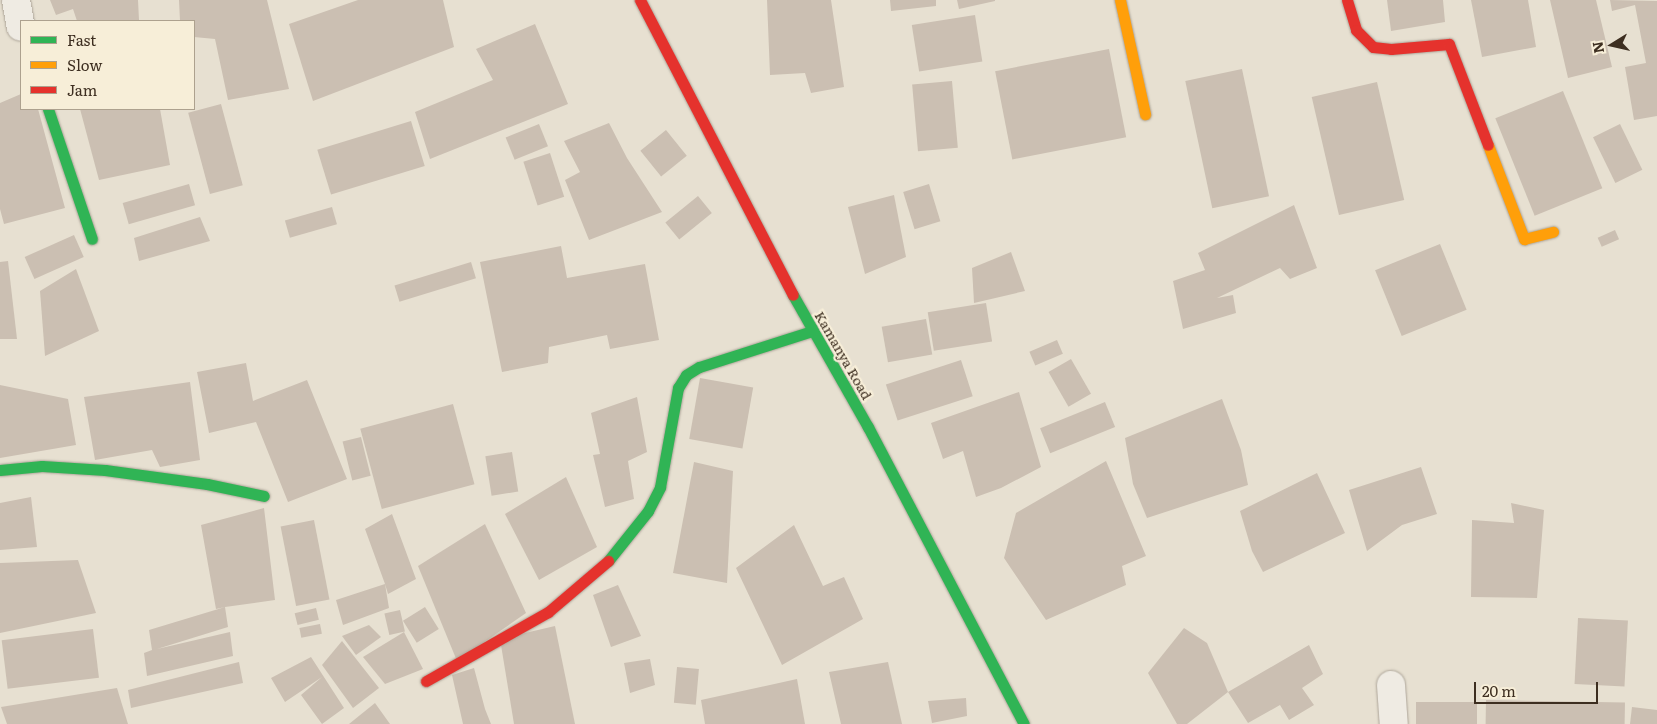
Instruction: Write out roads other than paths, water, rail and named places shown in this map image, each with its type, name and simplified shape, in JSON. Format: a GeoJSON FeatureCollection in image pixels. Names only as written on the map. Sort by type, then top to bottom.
{"type":"FeatureCollection","features":[{"type":"Feature","properties":{"kind":"street"},"geometry":{"type":"LineString","coordinates":[[16,0],[20,22]]}},
{"type":"Feature","properties":{"kind":"street","name":"Kamanya Road"},"geometry":{"type":"LineString","coordinates":[[640,0],[812,331],[868,427],[1024,724]]}},
{"type":"Feature","properties":{"kind":"street"},"geometry":{"type":"LineString","coordinates":[[1120,0],[1145,114]]}},
{"type":"Feature","properties":{"kind":"street"},"geometry":{"type":"LineString","coordinates":[[1348,0],[1356,30],[1372,47],[1391,49],[1449,44],[1524,239],[1553,232]]}},
{"type":"Feature","properties":{"kind":"street"},"geometry":{"type":"LineString","coordinates":[[48,110],[92,238]]}},
{"type":"Feature","properties":{"kind":"street"},"geometry":{"type":"LineString","coordinates":[[426,681],[548,612],[604,568],[648,511],[660,487],[678,388],[686,375],[699,367],[812,331]]}},
{"type":"Feature","properties":{"kind":"street"},"geometry":{"type":"LineString","coordinates":[[0,470],[42,466],[104,470],[207,484],[264,496]]}},
{"type":"Feature","properties":{"kind":"street"},"geometry":{"type":"LineString","coordinates":[[1391,685],[1394,724]]}}]}
